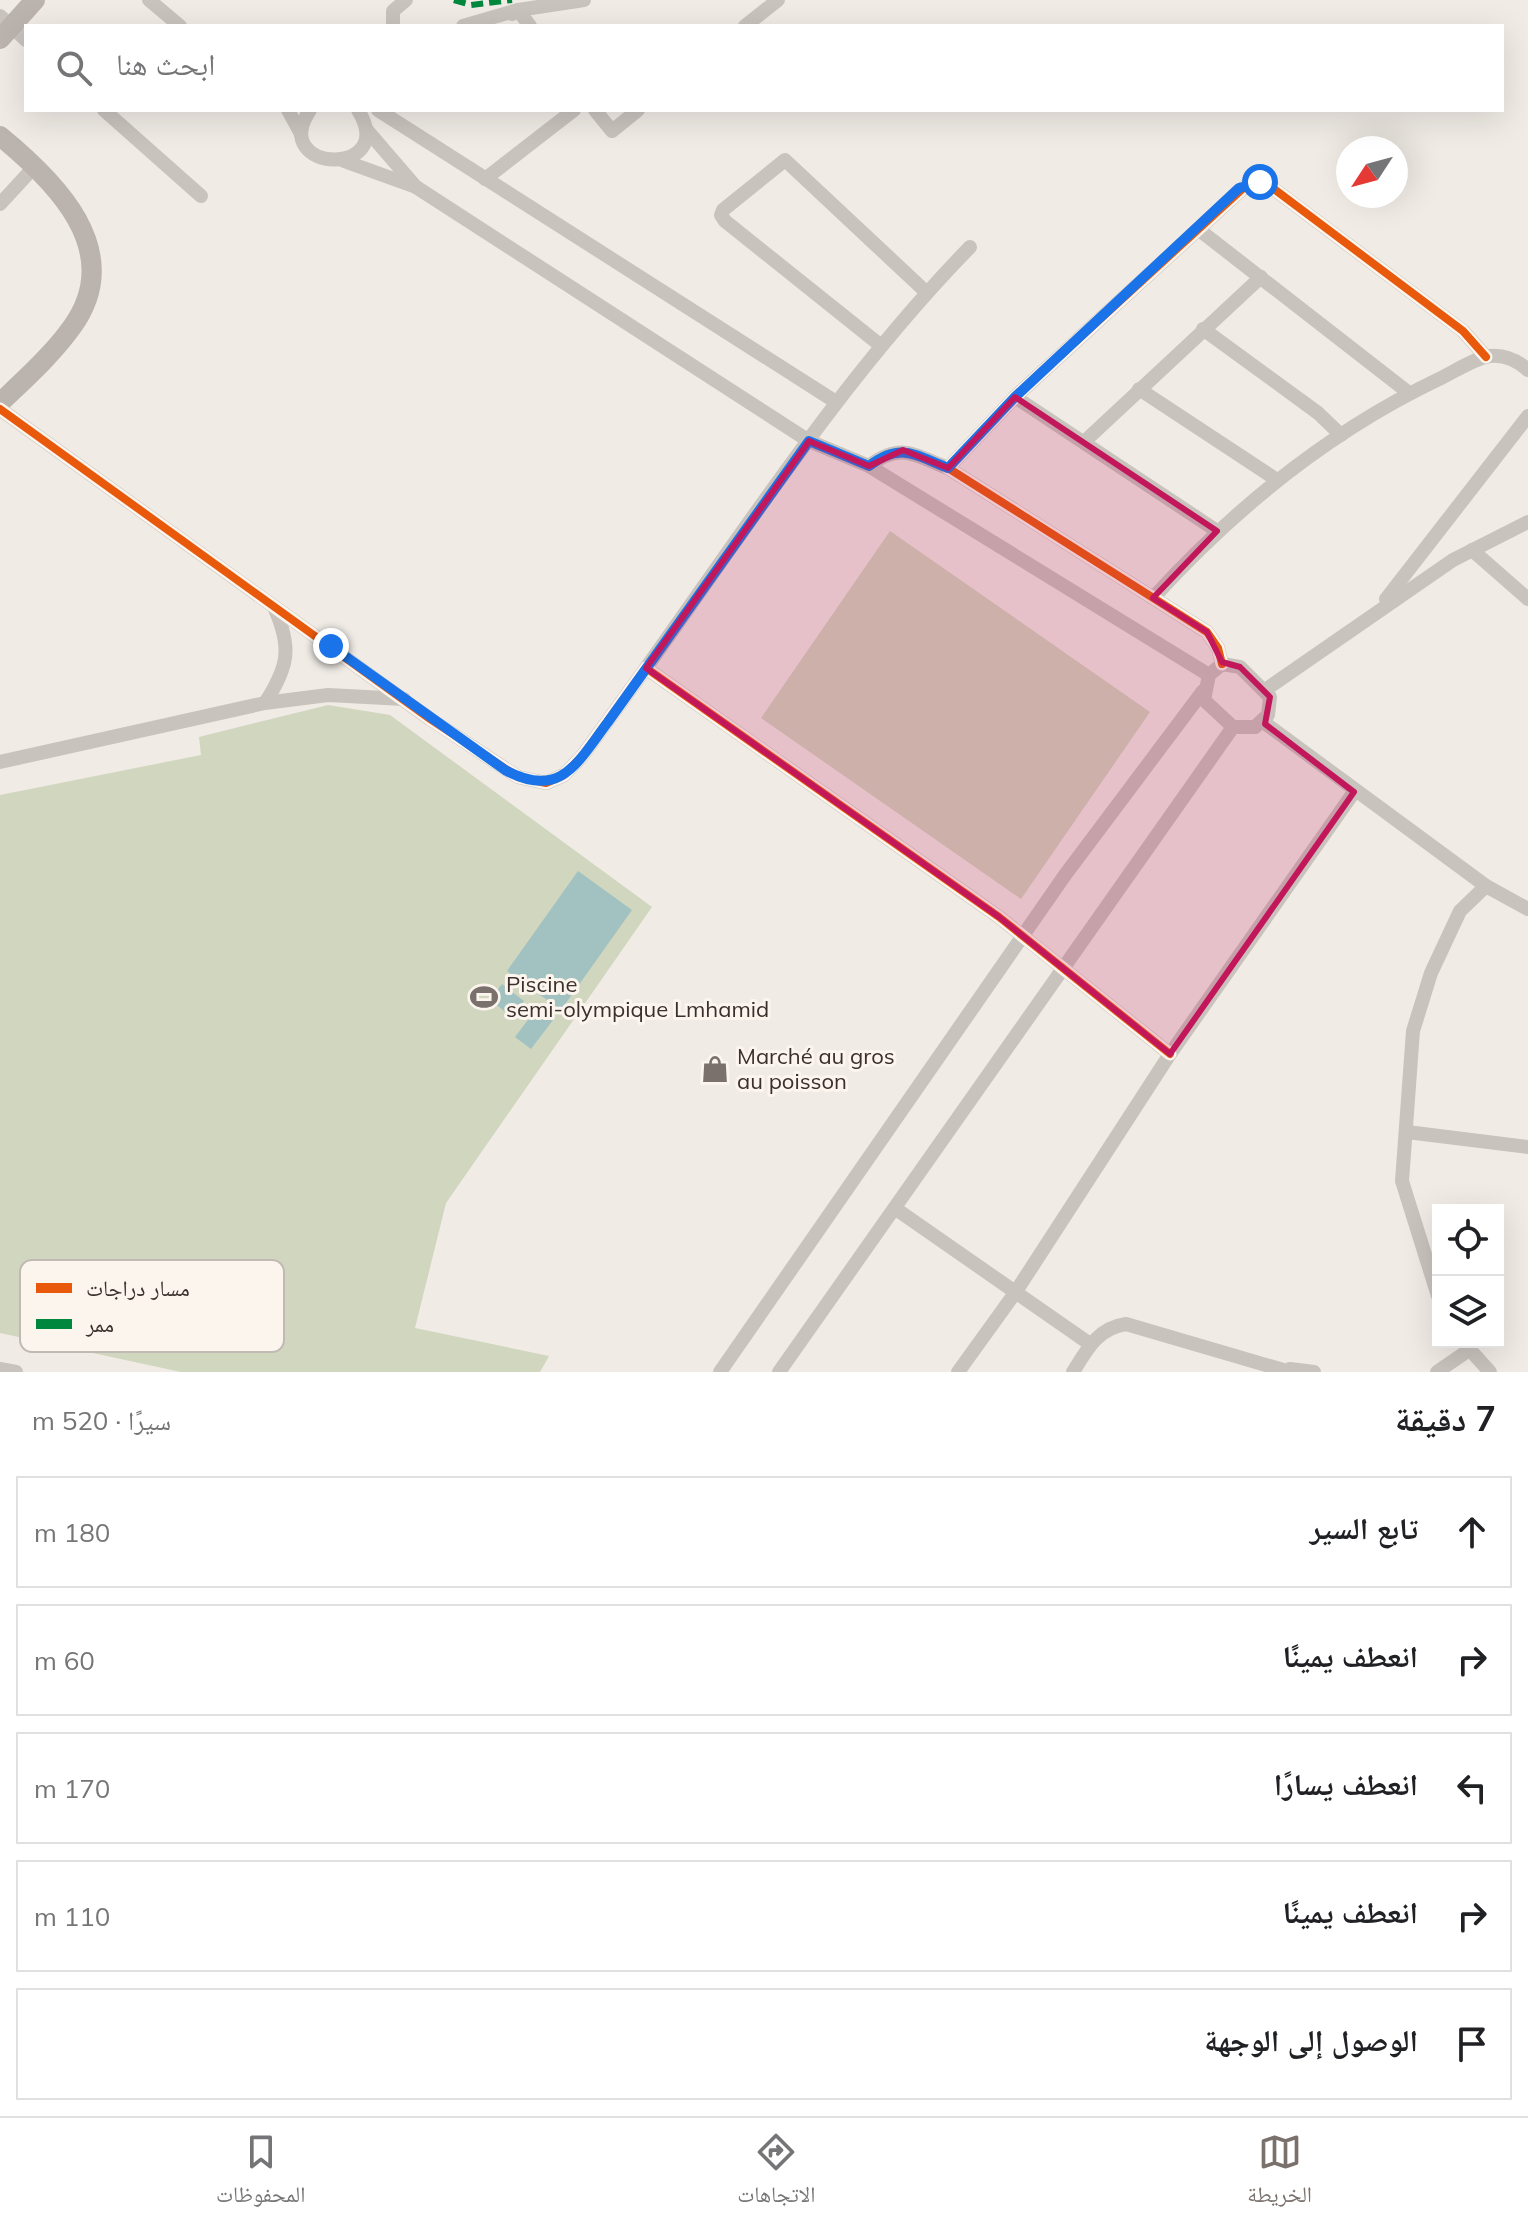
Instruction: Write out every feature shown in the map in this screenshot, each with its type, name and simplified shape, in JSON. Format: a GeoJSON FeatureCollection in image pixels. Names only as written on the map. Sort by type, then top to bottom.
{"type":"FeatureCollection","features":[{"type":"Feature","properties":{"kind":"street"},"geometry":{"type":"LineString","coordinates":[[9,30],[35,0]]}},
{"type":"Feature","properties":{"kind":"street"},"geometry":{"type":"LineString","coordinates":[[149,0],[178,24]]}},
{"type":"Feature","properties":{"kind":"street"},"geometry":{"type":"LineString","coordinates":[[393,24],[393,11],[406,0]]}},
{"type":"Feature","properties":{"kind":"street"},"geometry":{"type":"LineString","coordinates":[[470,24],[518,10],[584,0]]}},
{"type":"Feature","properties":{"kind":"street"},"geometry":{"type":"LineString","coordinates":[[748,24],[778,0]]}},
{"type":"Feature","properties":{"kind":"street"},"geometry":{"type":"LineString","coordinates":[[499,24],[518,10]]}},
{"type":"Feature","properties":{"kind":"street"},"geometry":{"type":"LineString","coordinates":[[518,10],[528,24]]}},
{"type":"Feature","properties":{"kind":"street"},"geometry":{"type":"LineString","coordinates":[[106,112],[201,196]]}},
{"type":"Feature","properties":{"kind":"street"},"geometry":{"type":"LineString","coordinates":[[289,112],[308,148],[324,160],[344,161],[416,187]]}},
{"type":"Feature","properties":{"kind":"street"},"geometry":{"type":"LineString","coordinates":[[303,139],[303,121],[309,112]]}},
{"type":"Feature","properties":{"kind":"street"},"geometry":{"type":"LineString","coordinates":[[359,112],[378,148],[416,187],[809,441],[869,466],[1209,675]]}},
{"type":"Feature","properties":{"kind":"street"},"geometry":{"type":"LineString","coordinates":[[384,112],[836,402]]}},
{"type":"Feature","properties":{"kind":"street"},"geometry":{"type":"LineString","coordinates":[[485,179],[571,112]]}},
{"type":"Feature","properties":{"kind":"street"},"geometry":{"type":"LineString","coordinates":[[597,112],[612,131],[636,112]]}},
{"type":"Feature","properties":{"kind":"street"},"geometry":{"type":"LineString","coordinates":[[344,161],[360,149],[366,129]]}},
{"type":"Feature","properties":{"kind":"street"},"geometry":{"type":"LineString","coordinates":[[0,136],[36,165],[63,195],[83,230],[88,252],[88,288],[73,325],[0,406],[404,699],[505,770],[533,783],[546,783],[564,775],[583,755],[836,402],[880,345],[970,247]]}},
{"type":"Feature","properties":{"kind":"street"},"geometry":{"type":"LineString","coordinates":[[880,345],[722,219],[723,210],[785,160],[926,292]]}},
{"type":"Feature","properties":{"kind":"street"},"geometry":{"type":"LineString","coordinates":[[0,204],[36,165]]}},
{"type":"Feature","properties":{"kind":"street"},"geometry":{"type":"LineString","coordinates":[[948,468],[1015,397],[1239,188],[1260,182],[1463,331],[1486,357]]}},
{"type":"Feature","properties":{"kind":"street"},"geometry":{"type":"LineString","coordinates":[[1198,229],[1409,393]]}},
{"type":"Feature","properties":{"kind":"street"},"geometry":{"type":"LineString","coordinates":[[1085,441],[1261,277]]}},
{"type":"Feature","properties":{"kind":"street"},"geometry":{"type":"LineString","coordinates":[[1203,329],[1318,413],[1341,435]]}},
{"type":"Feature","properties":{"kind":"street"},"geometry":{"type":"LineString","coordinates":[[1153,598],[1217,531],[1277,480],[1409,393],[1486,357],[1506,356],[1528,370]]}},
{"type":"Feature","properties":{"kind":"street"},"geometry":{"type":"LineString","coordinates":[[1139,389],[1277,480]]}},
{"type":"Feature","properties":{"kind":"street"},"geometry":{"type":"LineString","coordinates":[[1015,397],[1217,531]]}},
{"type":"Feature","properties":{"kind":"street"},"geometry":{"type":"LineString","coordinates":[[1382,606],[1405,571],[1528,416]]}},
{"type":"Feature","properties":{"kind":"street"},"geometry":{"type":"LineString","coordinates":[[869,466],[885,454],[903,450],[948,468],[1017,515],[1207,632],[1218,648],[1222,664]]}},
{"type":"Feature","properties":{"kind":"street"},"geometry":{"type":"LineString","coordinates":[[1265,690],[1382,606],[1472,550],[1528,522]]}},
{"type":"Feature","properties":{"kind":"street"},"geometry":{"type":"LineString","coordinates":[[1472,550],[1528,599]]}},
{"type":"Feature","properties":{"kind":"street"},"geometry":{"type":"LineString","coordinates":[[265,703],[278,682],[288,651],[274,607]]}},
{"type":"Feature","properties":{"kind":"street"},"geometry":{"type":"LineString","coordinates":[[720,1372],[1023,937],[1147,763],[1203,691],[1209,675],[1222,664],[1240,667],[1265,690],[1271,705],[1262,721],[1245,730],[1233,727],[1209,706],[1203,691]]}},
{"type":"Feature","properties":{"kind":"street"},"geometry":{"type":"LineString","coordinates":[[646,668],[1023,937],[1170,1054]]}},
{"type":"Feature","properties":{"kind":"street"},"geometry":{"type":"LineString","coordinates":[[0,762],[265,703],[328,695],[404,699]]}},
{"type":"Feature","properties":{"kind":"street"},"geometry":{"type":"LineString","coordinates":[[1262,721],[1354,792],[1486,886],[1528,909]]}},
{"type":"Feature","properties":{"kind":"street"},"geometry":{"type":"LineString","coordinates":[[779,1372],[1233,727]]}},
{"type":"Feature","properties":{"kind":"street"},"geometry":{"type":"LineString","coordinates":[[958,1372],[1015,1293],[1170,1054],[1354,792]]}},
{"type":"Feature","properties":{"kind":"street"},"geometry":{"type":"LineString","coordinates":[[1432,1277],[1402,1181],[1413,1031],[1431,973],[1460,911],[1486,886]]}},
{"type":"Feature","properties":{"kind":"street"},"geometry":{"type":"LineString","coordinates":[[1407,1132],[1528,1147]]}},
{"type":"Feature","properties":{"kind":"street"},"geometry":{"type":"LineString","coordinates":[[896,1209],[1090,1344]]}},
{"type":"Feature","properties":{"kind":"street"},"geometry":{"type":"LineString","coordinates":[[1073,1372],[1090,1344],[1110,1326],[1126,1324],[1290,1371],[1314,1372]]}},
{"type":"Feature","properties":{"kind":"street"},"geometry":{"type":"LineString","coordinates":[[1437,1372],[1464,1348]]}},
{"type":"Feature","properties":{"kind":"street"},"geometry":{"type":"LineString","coordinates":[[1468,1348],[1490,1372]]}},
{"type":"Feature","properties":{"kind":"street"},"geometry":{"type":"LineString","coordinates":[[0,1369],[16,1372]]}},
{"type":"Feature","properties":{"kind":"highlighted area"},"geometry":{"type":"Polygon","coordinates":[[[1015,397],[1217,531],[1153,598],[1207,632],[1222,662],[1240,667],[1270,697],[1265,724],[1354,792],[1170,1054],[999,917],[646,668],[809,441],[869,466],[903,450],[948,468],[1015,397]]]}},
{"type":"Feature","properties":{"kind":"green space"},"geometry":{"type":"Polygon","coordinates":[[[890,531],[1150,712],[1021,899],[761,718],[890,531]]]}},
{"type":"Feature","properties":{"kind":"green space"},"geometry":{"type":"Polygon","coordinates":[[[328,705],[390,715],[652,907],[446,1203],[415,1328],[549,1356],[540,1372],[181,1372],[88,1352],[284,1352],[284,1260],[20,1260],[20,1337],[0,1333],[0,795],[201,755],[199,737],[328,705]]]}},
{"type":"Feature","properties":{"kind":"water"},"geometry":{"type":"Polygon","coordinates":[[[578,871],[632,910],[561,1010],[507,971],[578,871]]]}},
{"type":"Feature","properties":{"kind":"water"},"geometry":{"type":"Polygon","coordinates":[[[502,984],[524,1001],[512,1017],[490,1000],[502,984]]]}},
{"type":"Feature","properties":{"kind":"water"},"geometry":{"type":"Polygon","coordinates":[[[537,1008],[553,1020],[531,1049],[515,1037],[537,1008]]]}},
{"type":"Feature","properties":{"kind":"marked path"},"geometry":{"type":"LineString","coordinates":[[454,0],[471,5],[512,0]]}},
{"type":"Feature","properties":{"kind":"cycle path"},"geometry":{"type":"LineString","coordinates":[[1222,664],[1218,648],[1207,632],[948,468],[1015,397],[1250,182],[1260,182],[1274,189],[1463,331],[1486,357]]}},
{"type":"Feature","properties":{"kind":"cycle path"},"geometry":{"type":"LineString","coordinates":[[0,409],[430,719],[518,777],[546,783],[564,775],[583,755],[646,668],[999,917],[1170,1054]]}},
{"type":"Feature","properties":{"kind":"place","name":"Piscine semi-olympique Lmhamid"},"geometry":{"type":"Point","coordinates":[484,997]}},
{"type":"Feature","properties":{"kind":"place","name":"Marché au gros au poisson"},"geometry":{"type":"Point","coordinates":[715,1069]}},
{"type":"Feature","properties":{"kind":"route"},"geometry":{"type":"LineString","coordinates":[[331,646],[505,770],[533,783],[556,780],[583,755],[608,722],[809,441],[869,466],[885,454],[903,450],[948,468],[1015,397],[1239,188],[1250,182],[1260,182]]}}]}
